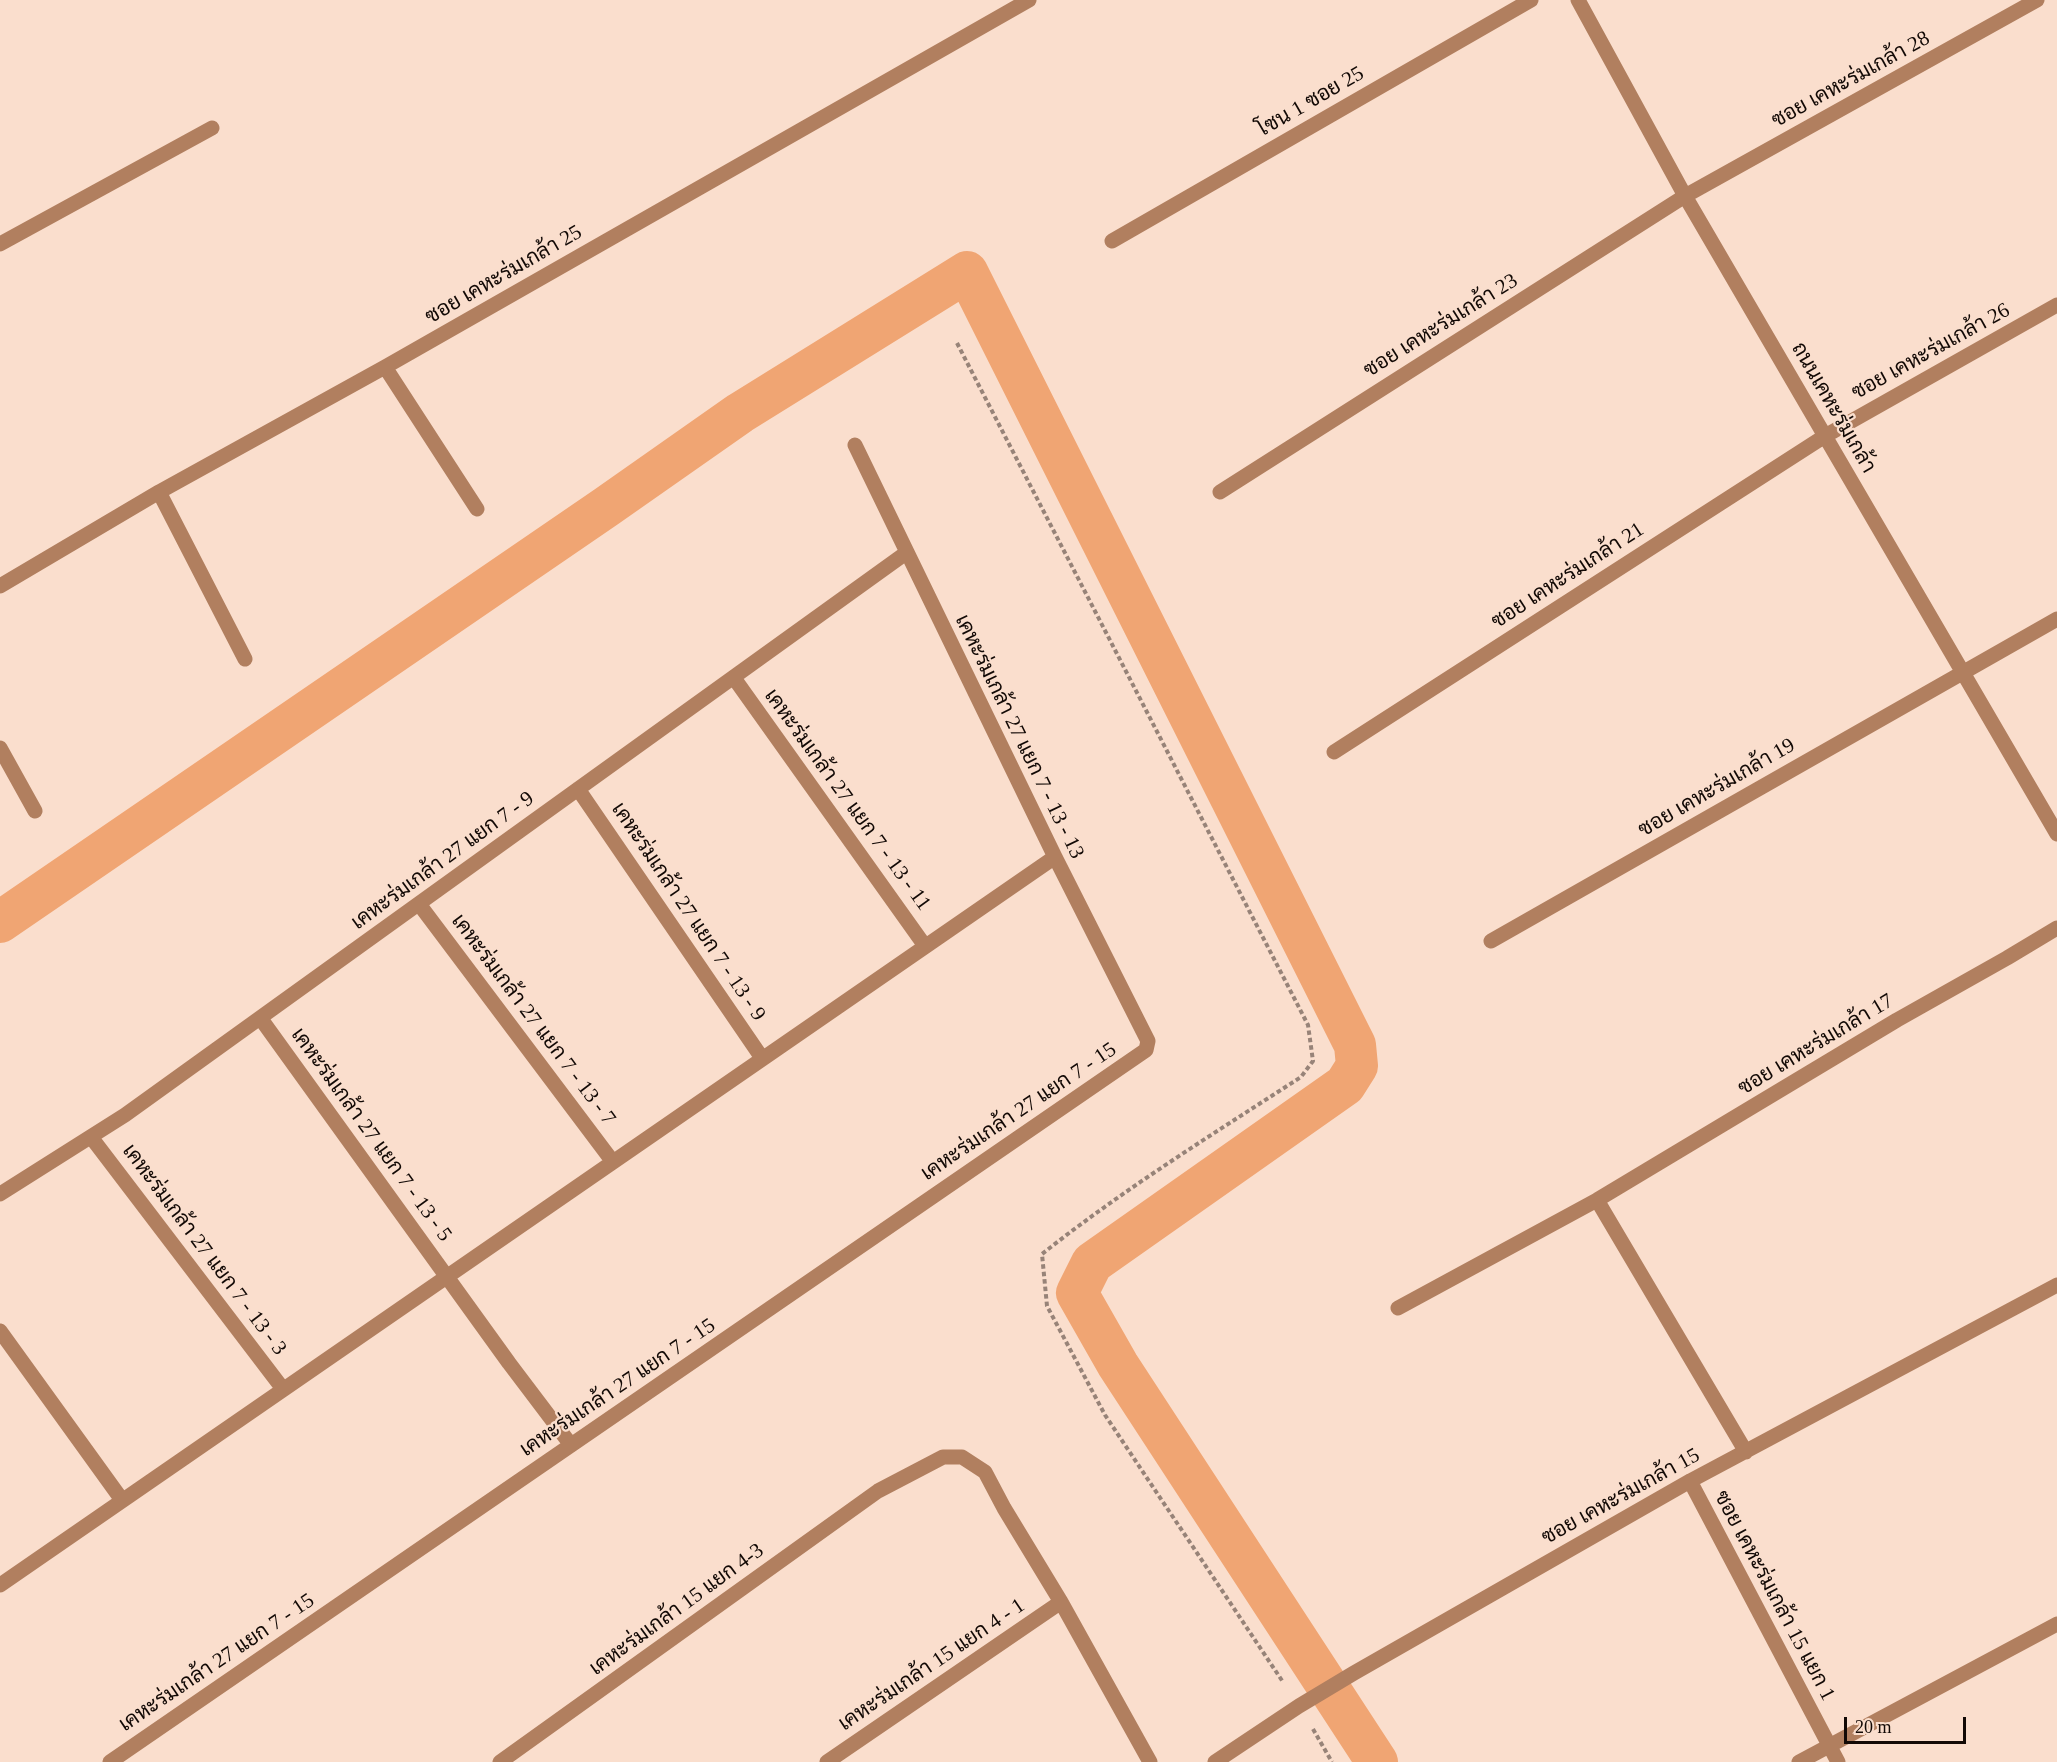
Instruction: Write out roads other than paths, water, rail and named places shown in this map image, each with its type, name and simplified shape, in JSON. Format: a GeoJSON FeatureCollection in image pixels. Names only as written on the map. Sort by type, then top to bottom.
{"type":"FeatureCollection","features":[{"type":"Feature","properties":{"kind":"street","name":"ซอย เคหะร่มเกล้า 25"},"geometry":{"type":"LineString","coordinates":[[0,586],[159,492],[386,367],[1029,0]]}},
{"type":"Feature","properties":{"kind":"street","name":"โซน 1 ซอย 25"},"geometry":{"type":"LineString","coordinates":[[1112,241],[1531,0]]}},
{"type":"Feature","properties":{"kind":"street","name":"ถนนเคหะร่มเกล้า"},"geometry":{"type":"LineString","coordinates":[[1578,0],[1685,196],[2057,834]]}},
{"type":"Feature","properties":{"kind":"street","name":"ซอย เคหะร่มเกล้า 28"},"geometry":{"type":"LineString","coordinates":[[1685,196],[2037,0]]}},
{"type":"Feature","properties":{"kind":"street"},"geometry":{"type":"LineString","coordinates":[[0,244],[212,128]]}},
{"type":"Feature","properties":{"kind":"street","name":"ซอย เคหะร่มเกล้า 23"},"geometry":{"type":"LineString","coordinates":[[1220,492],[1685,196]]}},
{"type":"Feature","properties":{"kind":"street","name":"ซอย เคหะร่มเกล้า 26"},"geometry":{"type":"LineString","coordinates":[[1825,436],[2057,305]]}},
{"type":"Feature","properties":{"kind":"street"},"geometry":{"type":"LineString","coordinates":[[386,367],[477,508]]}},
{"type":"Feature","properties":{"kind":"street","name":"ซอย เคหะร่มเกล้า 21"},"geometry":{"type":"LineString","coordinates":[[1334,752],[1825,436]]}},
{"type":"Feature","properties":{"kind":"street","name":"เคหะร่มเกล้า 27 แยก 7 - 13 - 13"},"geometry":{"type":"LineString","coordinates":[[855,445],[1149,1046]]}},
{"type":"Feature","properties":{"kind":"street"},"geometry":{"type":"LineString","coordinates":[[159,492],[245,659]]}},
{"type":"Feature","properties":{"kind":"street","name":"เคหะร่มเกล้า 27 แยก 7 - 9"},"geometry":{"type":"LineString","coordinates":[[0,1194],[125,1115],[261,1019],[906,553]]}},
{"type":"Feature","properties":{"kind":"street","name":"ซอย เคหะร่มเกล้า 19"},"geometry":{"type":"LineString","coordinates":[[1491,941],[2057,619]]}},
{"type":"Feature","properties":{"kind":"street","name":"เคหะร่มเกล้า 27 แยก 7 - 13 - 11"},"geometry":{"type":"LineString","coordinates":[[734,678],[926,946]]}},
{"type":"Feature","properties":{"kind":"street"},"geometry":{"type":"LineString","coordinates":[[0,748],[35,811]]}},
{"type":"Feature","properties":{"kind":"street","name":"เคหะร่มเกล้า 27 แยก 7 - 13 - 9"},"geometry":{"type":"LineString","coordinates":[[578,789],[762,1058]]}},
{"type":"Feature","properties":{"kind":"street"},"geometry":{"type":"LineString","coordinates":[[0,1585],[1055,857]]}},
{"type":"Feature","properties":{"kind":"street","name":"เคหะร่มเกล้า 27 แยก 7 - 13 - 7"},"geometry":{"type":"LineString","coordinates":[[419,904],[612,1162]]}},
{"type":"Feature","properties":{"kind":"street","name":"ซอย เคหะร่มเกล้า 17"},"geometry":{"type":"LineString","coordinates":[[1398,1308],[1597,1200],[1897,1020],[2057,928]]}},
{"type":"Feature","properties":{"kind":"street","name":"เคหะร่มเกล้า 27 แยก 7 - 13 - 5"},"geometry":{"type":"LineString","coordinates":[[261,1019],[571,1445]]}},
{"type":"Feature","properties":{"kind":"street","name":"เคหะร่มเกล้า 27 แยก 7 - 15"},"geometry":{"type":"LineString","coordinates":[[110,1762],[1149,1046]]}},
{"type":"Feature","properties":{"kind":"street","name":"เคหะร่มเกล้า 27 แยก 7 - 13 - 3"},"geometry":{"type":"LineString","coordinates":[[91,1137],[282,1389]]}},
{"type":"Feature","properties":{"kind":"street"},"geometry":{"type":"LineString","coordinates":[[1597,1200],[1746,1452]]}},
{"type":"Feature","properties":{"kind":"street","name":"ซอย เคหะร่มเกล้า 15"},"geometry":{"type":"LineString","coordinates":[[1215,1762],[1304,1703],[1690,1482],[2057,1285]]}},
{"type":"Feature","properties":{"kind":"street"},"geometry":{"type":"LineString","coordinates":[[2,1340],[122,1500]]}},
{"type":"Feature","properties":{"kind":"street","name":"เคหะร่มเกล้า 15 แยก 4-3"},"geometry":{"type":"LineString","coordinates":[[501,1762],[878,1491],[943,1457],[962,1457],[985,1472],[1150,1762]]}},
{"type":"Feature","properties":{"kind":"street","name":"ซอย เคหะร่มเกล้า 15 แยก 1"},"geometry":{"type":"LineString","coordinates":[[1690,1482],[1838,1762]]}},
{"type":"Feature","properties":{"kind":"street","name":"เคหะร่มเกล้า 15 แยก 4 - 1"},"geometry":{"type":"LineString","coordinates":[[827,1762],[1061,1602]]}},
{"type":"Feature","properties":{"kind":"street"},"geometry":{"type":"LineString","coordinates":[[1799,1762],[2057,1624]]}},
{"type":"Feature","properties":{"kind":"waterway"},"geometry":{"type":"LineString","coordinates":[[0,922],[740,413],[967,272],[1355,1045],[1357,1066],[1345,1085],[1092,1263],[1077,1293],[1118,1365],[1377,1762]]}}]}
